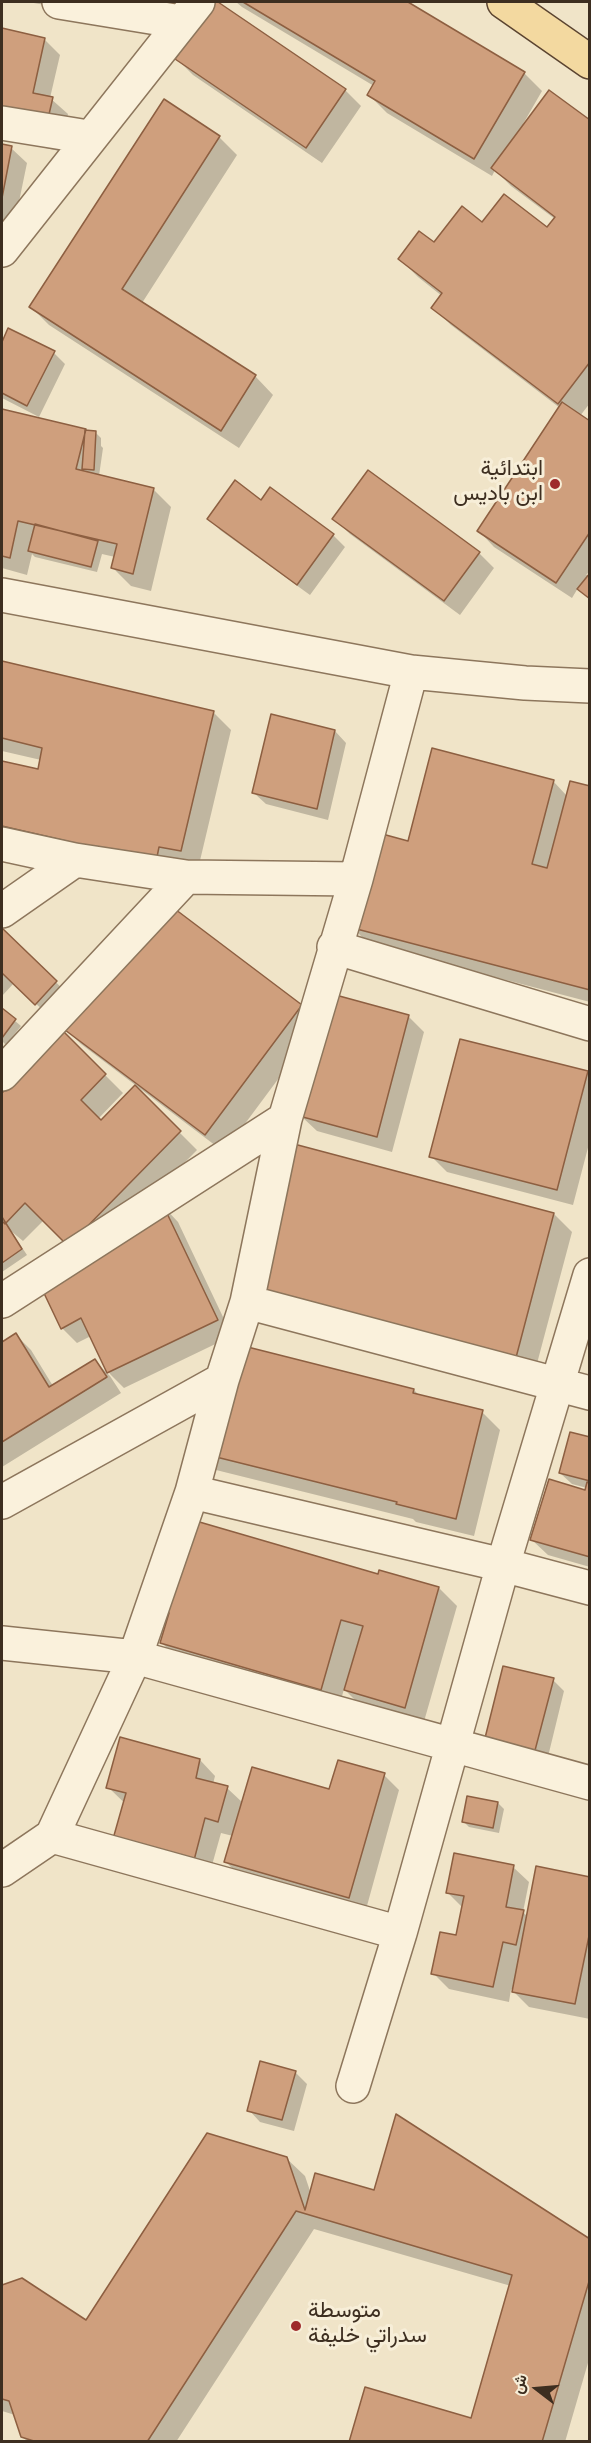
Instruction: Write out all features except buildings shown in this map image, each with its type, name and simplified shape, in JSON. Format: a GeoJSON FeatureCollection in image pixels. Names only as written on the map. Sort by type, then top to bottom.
{"type":"FeatureCollection","features":[{"type":"Feature","properties":{"kind":"main road"},"geometry":{"type":"LineString","coordinates":[[504,2],[590,62]]}},
{"type":"Feature","properties":{"kind":"street"},"geometry":{"type":"LineString","coordinates":[[59,2],[189,12]]}},
{"type":"Feature","properties":{"kind":"street"},"geometry":{"type":"LineString","coordinates":[[2,250],[88,137],[189,12]]}},
{"type":"Feature","properties":{"kind":"street"},"geometry":{"type":"LineString","coordinates":[[2,123],[88,137]]}},
{"type":"Feature","properties":{"kind":"street"},"geometry":{"type":"LineString","coordinates":[[2,595],[411,672],[525,683],[590,686]]}},
{"type":"Feature","properties":{"kind":"street"},"geometry":{"type":"LineString","coordinates":[[2,1870],[52,1836],[135,1657],[192,1492],[222,1380],[247,1302],[285,1119],[334,947],[356,879],[411,672]]}},
{"type":"Feature","properties":{"kind":"street"},"geometry":{"type":"LineString","coordinates":[[2,844],[75,860],[186,877],[356,879]]}},
{"type":"Feature","properties":{"kind":"street"},"geometry":{"type":"LineString","coordinates":[[2,911],[75,860]]}},
{"type":"Feature","properties":{"kind":"street"},"geometry":{"type":"LineString","coordinates":[[2,1074],[186,877]]}},
{"type":"Feature","properties":{"kind":"street"},"geometry":{"type":"LineString","coordinates":[[334,947],[590,1024]]}},
{"type":"Feature","properties":{"kind":"street"},"geometry":{"type":"LineString","coordinates":[[2,1301],[285,1119]]}},
{"type":"Feature","properties":{"kind":"street"},"geometry":{"type":"LineString","coordinates":[[353,2086],[400,1933],[556,1383],[590,1275]]}},
{"type":"Feature","properties":{"kind":"street"},"geometry":{"type":"LineString","coordinates":[[247,1302],[590,1393]]}},
{"type":"Feature","properties":{"kind":"street"},"geometry":{"type":"LineString","coordinates":[[2,1502],[222,1380]]}},
{"type":"Feature","properties":{"kind":"street"},"geometry":{"type":"LineString","coordinates":[[192,1492],[503,1565],[590,1588]]}},
{"type":"Feature","properties":{"kind":"street"},"geometry":{"type":"LineString","coordinates":[[2,1643],[135,1657],[590,1783]]}},
{"type":"Feature","properties":{"kind":"street"},"geometry":{"type":"LineString","coordinates":[[52,1836],[400,1933]]}},
{"type":"Feature","properties":{"kind":"place","name":"ابتدائية ابن باديس"},"geometry":{"type":"Point","coordinates":[555,484]}},
{"type":"Feature","properties":{"kind":"place","name":"متوسطة سدراتي خليفة"},"geometry":{"type":"Point","coordinates":[296,2326]}}]}
